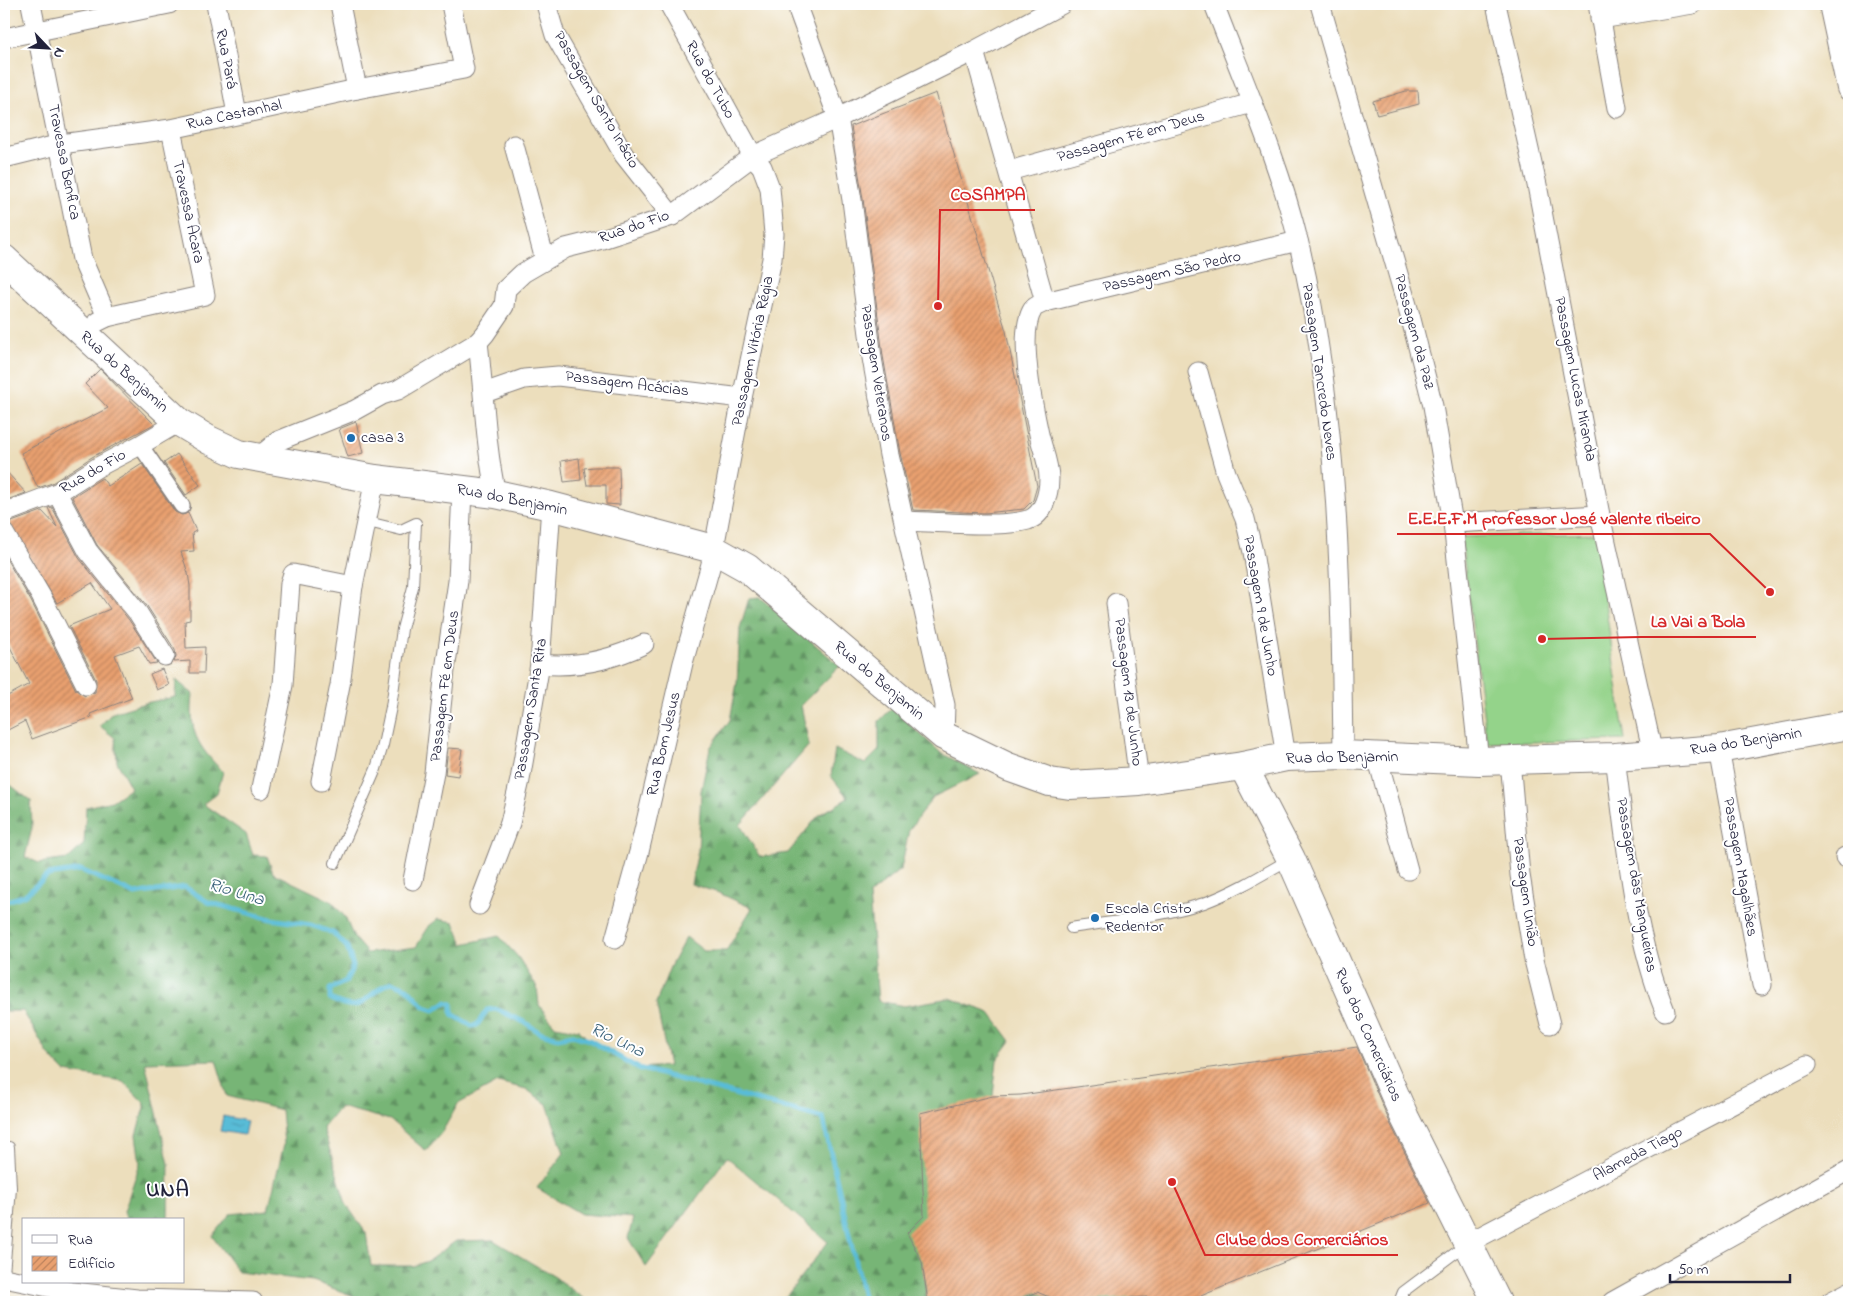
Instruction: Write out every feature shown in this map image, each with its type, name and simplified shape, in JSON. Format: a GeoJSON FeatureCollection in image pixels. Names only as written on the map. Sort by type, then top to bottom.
{"type":"FeatureCollection","features":[{"type":"Feature","properties":{"kind":"main road","name":"Rua do Benjamin"},"geometry":{"type":"LineString","coordinates":[[4,259],[79,331],[179,422],[240,452],[375,479],[496,494],[551,506],[713,549],[747,568],[944,736],[999,763],[1050,782],[1091,786],[1139,781],[1243,766],[1286,757],[1343,755],[1480,761],[1615,758],[1719,749],[1849,725]]}},
{"type":"Feature","properties":{"kind":"main road","name":"Rua dos Comerciários"},"geometry":{"type":"LineString","coordinates":[[1243,766],[1290,858],[1405,1118],[1497,1302]]}},
{"type":"Feature","properties":{"kind":"street","name":"Travessa Benfica"},"geometry":{"type":"LineString","coordinates":[[31,4],[61,144],[82,259],[107,317]]}},
{"type":"Feature","properties":{"kind":"street"},"geometry":{"type":"LineString","coordinates":[[4,38],[169,4]]}},
{"type":"Feature","properties":{"kind":"street","name":"Rua Pará"},"geometry":{"type":"LineString","coordinates":[[216,4],[237,114]]}},
{"type":"Feature","properties":{"kind":"street"},"geometry":{"type":"LineString","coordinates":[[340,4],[357,89]]}},
{"type":"Feature","properties":{"kind":"street","name":"Rua Castanhal"},"geometry":{"type":"LineString","coordinates":[[4,158],[61,144],[171,129],[357,89],[464,69],[451,4]]}},
{"type":"Feature","properties":{"kind":"street","name":"Passagem Santo Inácio"},"geometry":{"type":"LineString","coordinates":[[546,4],[555,35],[624,155],[672,216]]}},
{"type":"Feature","properties":{"kind":"street","name":"Rua do Tubo"},"geometry":{"type":"LineString","coordinates":[[669,4],[753,156]]}},
{"type":"Feature","properties":{"kind":"street","name":"Rua do Fio"},"geometry":{"type":"LineString","coordinates":[[240,452],[278,441],[355,410],[382,395],[398,390],[478,342],[486,334],[504,306],[506,289],[523,273],[566,248],[602,239],[672,216],[753,156],[838,118],[974,51],[1062,4]]}},
{"type":"Feature","properties":{"kind":"street","name":"Passagem Tancredo Neves"},"geometry":{"type":"LineString","coordinates":[[1214,4],[1272,152],[1298,241],[1309,289],[1331,443],[1338,543],[1343,755]]}},
{"type":"Feature","properties":{"kind":"street","name":"Passagem da Paz"},"geometry":{"type":"LineString","coordinates":[[1320,4],[1411,319],[1433,406],[1454,523],[1480,761]]}},
{"type":"Feature","properties":{"kind":"street","name":"Passagem Lucas Miranda"},"geometry":{"type":"LineString","coordinates":[[1496,4],[1537,185],[1600,515],[1653,754]]}},
{"type":"Feature","properties":{"kind":"street"},"geometry":{"type":"LineString","coordinates":[[1618,108],[1599,11],[1693,4]]}},
{"type":"Feature","properties":{"kind":"street"},"geometry":{"type":"LineString","coordinates":[[1831,4],[1849,88]]}},
{"type":"Feature","properties":{"kind":"street","name":"Passagem Veteranos"},"geometry":{"type":"LineString","coordinates":[[799,8],[838,118],[852,200],[872,358],[889,454],[906,521],[945,705],[944,736]]}},
{"type":"Feature","properties":{"kind":"street"},"geometry":{"type":"LineString","coordinates":[[906,521],[1004,523],[1029,520],[1041,509],[1048,494],[1049,477],[1035,417],[1026,339],[1027,322],[1034,308],[1045,302],[974,51]]}},
{"type":"Feature","properties":{"kind":"street","name":"Passagem Fé em Deus"},"geometry":{"type":"LineString","coordinates":[[1009,171],[1252,104]]}},
{"type":"Feature","properties":{"kind":"street","name":"Travessa Acara"},"geometry":{"type":"LineString","coordinates":[[107,317],[205,295],[171,129]]}},
{"type":"Feature","properties":{"kind":"street"},"geometry":{"type":"LineString","coordinates":[[514,146],[545,260]]}},
{"type":"Feature","properties":{"kind":"street","name":"Passagem Vitória Régia"},"geometry":{"type":"LineString","coordinates":[[713,549],[742,398],[772,259],[773,226],[770,188],[762,167],[753,156]]}},
{"type":"Feature","properties":{"kind":"street","name":"Passagem São Pedro"},"geometry":{"type":"LineString","coordinates":[[1045,302],[1298,241]]}},
{"type":"Feature","properties":{"kind":"street"},"geometry":{"type":"LineString","coordinates":[[79,331],[107,317]]}},
{"type":"Feature","properties":{"kind":"street"},"geometry":{"type":"LineString","coordinates":[[478,342],[484,393],[488,458],[496,494]]}},
{"type":"Feature","properties":{"kind":"street","name":"Passagem 9 de Junho"},"geometry":{"type":"LineString","coordinates":[[1198,372],[1226,474],[1245,519],[1253,552],[1286,757]]}},
{"type":"Feature","properties":{"kind":"street","name":"Passagem Acácias"},"geometry":{"type":"LineString","coordinates":[[484,393],[524,379],[558,376],[742,398]]}},
{"type":"Feature","properties":{"kind":"street","name":"Rua do Fio"},"geometry":{"type":"LineString","coordinates":[[4,513],[57,493],[98,467],[140,446],[179,422]]}},
{"type":"Feature","properties":{"kind":"street"},"geometry":{"type":"LineString","coordinates":[[140,446],[182,506]]}},
{"type":"Feature","properties":{"kind":"street"},"geometry":{"type":"LineString","coordinates":[[321,781],[340,685],[353,586],[368,522],[375,479]]}},
{"type":"Feature","properties":{"kind":"street","name":"Passagem Fé em Deus"},"geometry":{"type":"LineString","coordinates":[[412,880],[434,773],[445,670],[458,581],[462,490]]}},
{"type":"Feature","properties":{"kind":"street"},"geometry":{"type":"LineString","coordinates":[[57,493],[88,551],[138,613],[165,656]]}},
{"type":"Feature","properties":{"kind":"street","name":"Passagem Santa Rita"},"geometry":{"type":"LineString","coordinates":[[479,905],[500,852],[514,805],[540,664],[551,506]]}},
{"type":"Feature","properties":{"kind":"street"},"geometry":{"type":"LineString","coordinates":[[1454,523],[1600,515]]}},
{"type":"Feature","properties":{"kind":"street"},"geometry":{"type":"LineString","coordinates":[[4,533],[41,596],[86,685]]}},
{"type":"Feature","properties":{"kind":"street","name":"Rua Bom Jesus"},"geometry":{"type":"LineString","coordinates":[[615,939],[640,852],[683,663],[711,564],[713,549]]}},
{"type":"Feature","properties":{"kind":"street"},"geometry":{"type":"LineString","coordinates":[[261,789],[283,685],[290,583],[293,574],[353,586]]}},
{"type":"Feature","properties":{"kind":"street","name":"Passagem 13 de Junho"},"geometry":{"type":"LineString","coordinates":[[1116,603],[1139,781]]}},
{"type":"Feature","properties":{"kind":"street"},"geometry":{"type":"LineString","coordinates":[[540,664],[564,666],[588,663],[626,653],[644,644]]}},
{"type":"Feature","properties":{"kind":"street","name":"Passagem Magalhães"},"geometry":{"type":"LineString","coordinates":[[1719,749],[1762,985]]}},
{"type":"Feature","properties":{"kind":"street"},"geometry":{"type":"LineString","coordinates":[[1377,756],[1408,870]]}},
{"type":"Feature","properties":{"kind":"street","name":"Passagem das Mangueiras"},"geometry":{"type":"LineString","coordinates":[[1615,758],[1629,860],[1646,957],[1664,1011]]}},
{"type":"Feature","properties":{"kind":"street","name":"Passagem União"},"geometry":{"type":"LineString","coordinates":[[1510,760],[1520,875],[1534,960],[1550,1024]]}},
{"type":"Feature","properties":{"kind":"street","name":"Alameda Tiago"},"geometry":{"type":"LineString","coordinates":[[1468,1243],[1807,1065]]}},
{"type":"Feature","properties":{"kind":"street"},"geometry":{"type":"LineString","coordinates":[[1612,1302],[1849,1170]]}},
{"type":"Feature","properties":{"kind":"street"},"geometry":{"type":"LineString","coordinates":[[4,1276],[22,1280]]}},
{"type":"Feature","properties":{"kind":"street"},"geometry":{"type":"LineString","coordinates":[[38,1284],[73,1292],[137,1298],[253,1302]]}},
{"type":"Feature","properties":{"kind":"street"},"geometry":{"type":"LineString","coordinates":[[1830,1302],[1849,1292]]}},
{"type":"Feature","properties":{"kind":"lane"},"geometry":{"type":"LineString","coordinates":[[335,864],[376,769],[383,744],[391,707],[402,630],[412,587],[416,523],[401,530],[368,522]]}},
{"type":"Feature","properties":{"kind":"lane"},"geometry":{"type":"LineString","coordinates":[[1071,928],[1166,912],[1203,903],[1237,889],[1290,858]]}},
{"type":"Feature","properties":{"kind":"lane"},"geometry":{"type":"LineString","coordinates":[[4,1276],[11,1188],[9,1147]]}},
{"type":"Feature","properties":{"kind":"lane"},"geometry":{"type":"LineString","coordinates":[[1399,1302],[1403,1292],[1468,1243]]}},
{"type":"Feature","properties":{"kind":"green space"},"geometry":{"type":"Polygon","coordinates":[[[1595,533],[1625,740],[1487,743],[1461,537],[1595,533]]]}},
{"type":"Feature","properties":{"kind":"green space"},"geometry":{"type":"Polygon","coordinates":[[[760,597],[840,666],[801,705],[809,745],[740,825],[760,857],[788,853],[818,816],[848,798],[831,776],[835,749],[865,764],[879,750],[879,721],[892,708],[941,753],[980,774],[933,797],[909,830],[901,869],[869,895],[878,1001],[904,1006],[950,998],[990,1013],[1011,1041],[997,1060],[993,1096],[924,1216],[922,1262],[927,1298],[924,1302],[782,1302],[828,1242],[727,1157],[646,1267],[628,1238],[633,1218],[581,1214],[537,1188],[564,1153],[547,1104],[526,1089],[498,1082],[458,1104],[442,1132],[426,1151],[390,1120],[340,1107],[323,1128],[346,1204],[366,1233],[371,1266],[413,1266],[428,1261],[456,1241],[493,1240],[555,1277],[588,1302],[370,1302],[313,1281],[238,1272],[212,1236],[230,1214],[268,1210],[284,1144],[281,1110],[227,1096],[216,1060],[145,1062],[169,1164],[168,1218],[126,1218],[124,1211],[140,1163],[136,1135],[145,1104],[123,1081],[65,1072],[48,1054],[23,1011],[4,1011],[4,780],[31,801],[32,828],[25,857],[39,863],[68,859],[84,844],[86,807],[112,801],[131,788],[117,762],[115,738],[100,726],[112,713],[145,703],[175,697],[176,680],[193,694],[192,718],[196,737],[206,753],[223,772],[217,793],[203,804],[246,834],[253,855],[267,856],[273,873],[331,901],[345,917],[354,938],[367,953],[416,947],[429,926],[438,919],[454,922],[463,944],[499,936],[518,957],[537,987],[539,1005],[555,1026],[579,1030],[589,1040],[638,1068],[669,1066],[656,1003],[670,967],[686,937],[704,951],[726,951],[752,908],[719,893],[691,884],[698,851],[701,791],[710,748],[730,720],[737,683],[740,628],[749,598],[760,597]]]}},
{"type":"Feature","properties":{"kind":"green space"},"geometry":{"type":"Polygon","coordinates":[[[1037,1292],[1061,1302],[1012,1302],[1037,1292]]]}},
{"type":"Feature","properties":{"kind":"green space"},"geometry":{"type":"Polygon","coordinates":[[[1147,1297],[1147,1302],[1069,1302],[1099,1298],[1147,1297]]]}},
{"type":"Feature","properties":{"kind":"water"},"geometry":{"type":"Polygon","coordinates":[[[223,1116],[247,1121],[244,1135],[220,1131],[223,1116]]]}},
{"type":"Feature","properties":{"kind":"building"},"geometry":{"type":"Polygon","coordinates":[[[1406,91],[1418,91],[1419,104],[1377,115],[1373,101],[1406,91]]]}},
{"type":"Feature","properties":{"kind":"building"},"geometry":{"type":"Polygon","coordinates":[[[936,93],[1006,331],[1037,486],[1033,500],[1024,509],[985,513],[913,510],[900,453],[883,356],[863,199],[851,126],[936,93]]]}},
{"type":"Feature","properties":{"kind":"building"},"geometry":{"type":"Polygon","coordinates":[[[100,369],[154,424],[92,457],[52,483],[38,488],[21,453],[108,408],[85,384],[100,369]]]}},
{"type":"Feature","properties":{"kind":"building","name":"casa 3"},"geometry":{"type":"Polygon","coordinates":[[[356,422],[363,453],[348,457],[339,429],[356,422]]]}},
{"type":"Feature","properties":{"kind":"building"},"geometry":{"type":"Polygon","coordinates":[[[177,454],[200,485],[186,495],[164,463],[177,454]]]}},
{"type":"Feature","properties":{"kind":"building"},"geometry":{"type":"Polygon","coordinates":[[[579,458],[581,480],[564,482],[561,461],[579,458]]]}},
{"type":"Feature","properties":{"kind":"building"},"geometry":{"type":"Polygon","coordinates":[[[142,464],[175,512],[182,515],[188,513],[196,531],[192,533],[194,551],[181,552],[190,586],[190,620],[185,621],[186,648],[205,647],[204,673],[190,673],[190,661],[174,662],[175,650],[147,606],[97,545],[72,497],[102,478],[108,486],[142,464]]]}},
{"type":"Feature","properties":{"kind":"building"},"geometry":{"type":"Polygon","coordinates":[[[619,467],[620,505],[606,504],[606,485],[587,485],[584,468],[619,467]]]}},
{"type":"Feature","properties":{"kind":"building"},"geometry":{"type":"Polygon","coordinates":[[[4,469],[26,493],[4,501],[4,469]]]}},
{"type":"Feature","properties":{"kind":"building"},"geometry":{"type":"Polygon","coordinates":[[[52,507],[79,558],[129,620],[157,663],[149,664],[139,646],[115,655],[132,698],[90,714],[92,717],[32,739],[25,721],[4,732],[4,698],[29,684],[7,641],[4,642],[4,555],[31,601],[76,690],[85,696],[95,692],[96,680],[69,626],[110,609],[92,583],[57,603],[9,523],[42,511],[57,527],[48,508],[52,507]]]}},
{"type":"Feature","properties":{"kind":"building"},"geometry":{"type":"Polygon","coordinates":[[[162,669],[169,685],[157,690],[150,674],[162,669]]]}},
{"type":"Feature","properties":{"kind":"building"},"geometry":{"type":"Polygon","coordinates":[[[448,748],[462,749],[458,776],[445,774],[448,748]]]}},
{"type":"Feature","properties":{"kind":"building"},"geometry":{"type":"Polygon","coordinates":[[[1357,1047],[1391,1125],[1430,1203],[1186,1302],[1147,1302],[1147,1297],[1061,1302],[1037,1292],[1012,1302],[928,1302],[922,1262],[907,1233],[924,1216],[920,1113],[993,1096],[1021,1095],[1357,1047]]]}},
{"type":"Feature","properties":{"kind":"waterway","name":"Rio Una"},"geometry":{"type":"LineString","coordinates":[[4,902],[25,895],[48,875],[81,870],[135,894],[185,887],[208,902],[271,919],[311,925],[333,933],[347,947],[353,966],[346,981],[330,989],[330,999],[342,1004],[358,1004],[392,982],[407,988],[425,1007],[434,1010],[446,1002],[452,1004],[452,1014],[472,1026],[477,1025],[487,1010],[495,1009],[526,1023],[539,1032],[558,1038],[573,1035],[589,1040],[638,1068],[823,1118],[864,1302]]}},
{"type":"Feature","properties":{"kind":"place","name":"COSAMPA"},"geometry":{"type":"Point","coordinates":[938,306]}},
{"type":"Feature","properties":{"kind":"place","name":"casa 3"},"geometry":{"type":"Point","coordinates":[351,438]}},
{"type":"Feature","properties":{"kind":"place","name":"E.E.E.F.M professor José valente ribeiro"},"geometry":{"type":"Point","coordinates":[1770,592]}},
{"type":"Feature","properties":{"kind":"place","name":"La Vai a Bola"},"geometry":{"type":"Point","coordinates":[1542,639]}},
{"type":"Feature","properties":{"kind":"place","name":"Escola Cristo Redentor"},"geometry":{"type":"Point","coordinates":[1095,918]}},
{"type":"Feature","properties":{"kind":"place","name":"Clube dos Comerciários"},"geometry":{"type":"Point","coordinates":[1172,1182]}},
{"type":"Feature","properties":{"kind":"district","name":"UNA"},"geometry":{"type":"Point","coordinates":[168,1191]}}]}
